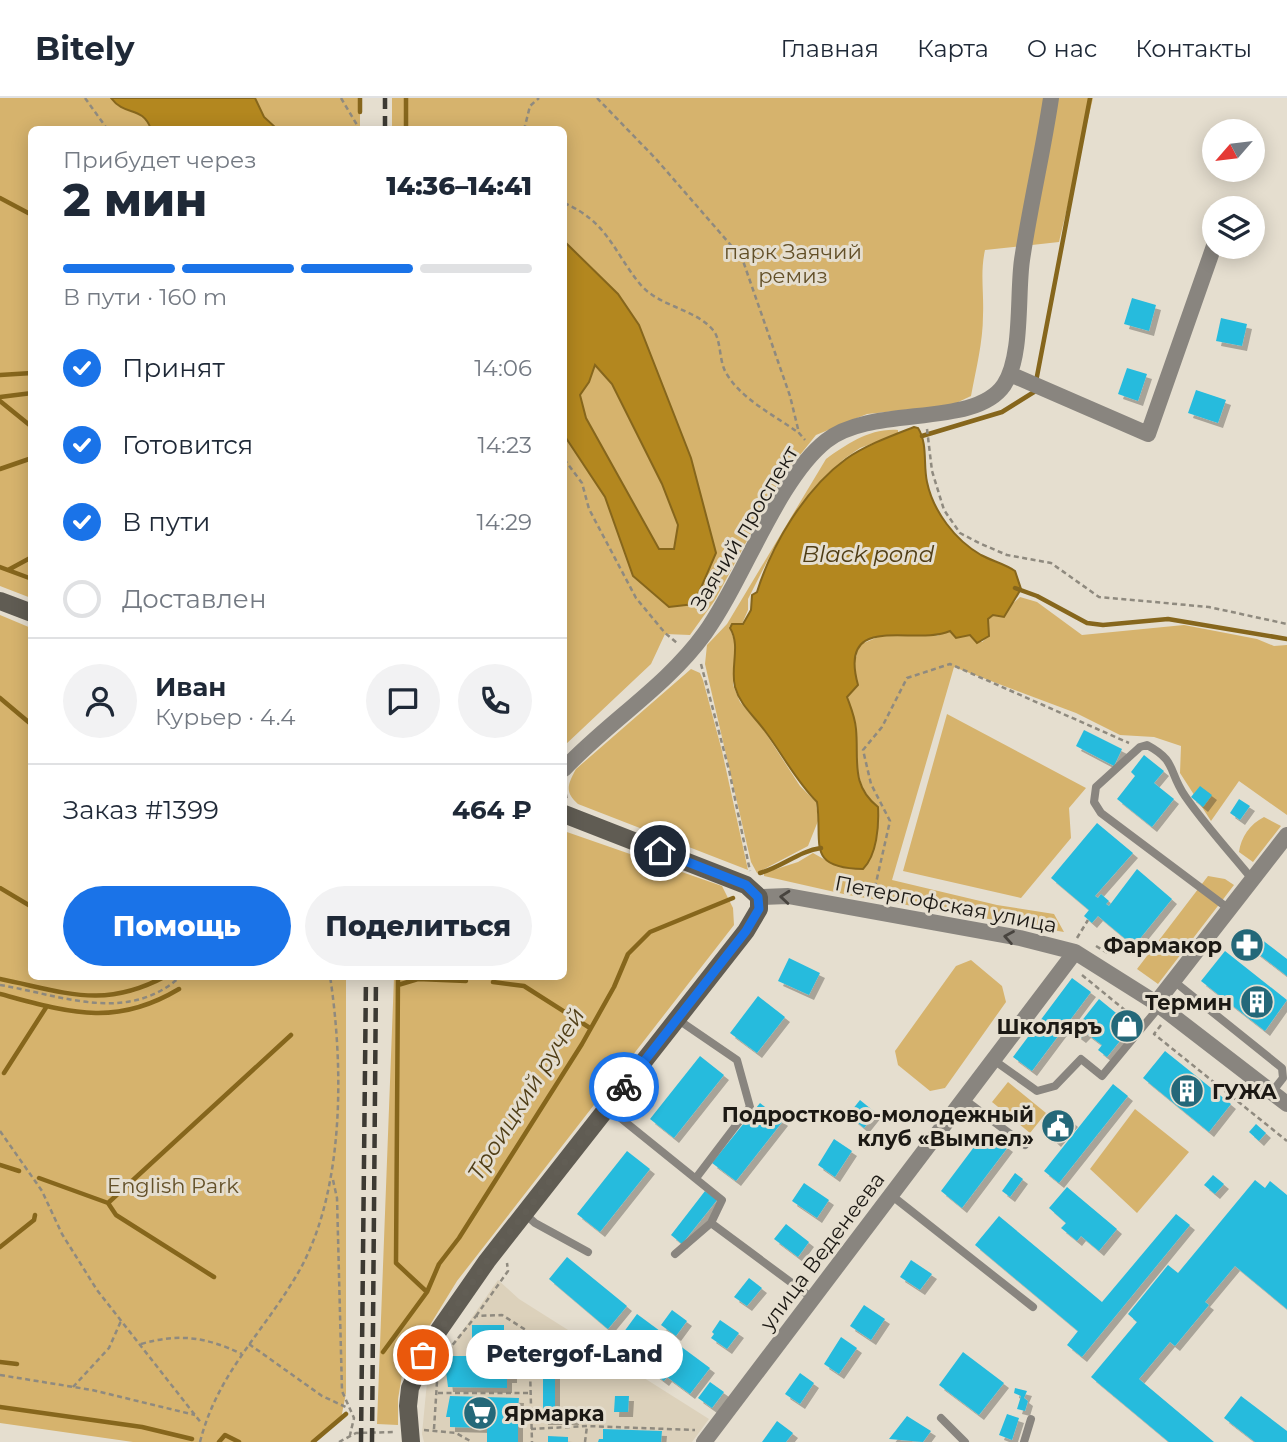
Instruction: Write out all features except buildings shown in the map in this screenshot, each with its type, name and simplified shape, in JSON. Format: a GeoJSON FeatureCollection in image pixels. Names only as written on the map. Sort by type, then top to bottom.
{"type":"FeatureCollection","features":[{"type":"Feature","properties":{"kind":"main road"},"geometry":{"type":"LineString","coordinates":[[0,601],[28,612]]}},
{"type":"Feature","properties":{"kind":"main road"},"geometry":{"type":"LineString","coordinates":[[409,1434],[410,1388],[423,1355],[487,1261],[755,918],[758,897],[746,885],[567,815]]}},
{"type":"Feature","properties":{"kind":"street"},"geometry":{"type":"LineString","coordinates":[[1051,98],[1022,257],[1010,374],[1148,435],[1209,259]]}},
{"type":"Feature","properties":{"kind":"street","name":"Заячий проспект"},"geometry":{"type":"LineString","coordinates":[[567,766],[690,652],[723,607],[781,500],[815,451],[838,433],[856,424],[951,411],[981,402],[1001,389],[1010,374]]}},
{"type":"Feature","properties":{"kind":"street"},"geometry":{"type":"LineString","coordinates":[[1162,1007],[1175,982],[1287,835]]}},
{"type":"Feature","properties":{"kind":"street","name":"Петергофская улица"},"geometry":{"type":"LineString","coordinates":[[758,897],[788,896],[1074,951],[1162,1007],[1287,1104]]}},
{"type":"Feature","properties":{"kind":"street","name":"улица Веденеева"},"geometry":{"type":"LineString","coordinates":[[709,1436],[995,1061],[1074,951]]}},
{"type":"Feature","properties":{"kind":"lane"},"geometry":{"type":"LineString","coordinates":[[1230,909],[1101,813],[1094,802],[1097,787],[1140,747],[1147,745],[1169,760],[1184,795],[1252,879]]}},
{"type":"Feature","properties":{"kind":"lane"},"geometry":{"type":"LineString","coordinates":[[1175,982],[1282,1068],[1283,1078],[1272,1092]]}},
{"type":"Feature","properties":{"kind":"lane"},"geometry":{"type":"LineString","coordinates":[[995,1061],[1037,1091],[1055,1086],[1081,1059],[1102,1076],[1162,1007]]}},
{"type":"Feature","properties":{"kind":"lane"},"geometry":{"type":"LineString","coordinates":[[677,1018],[737,1060],[750,1107],[696,1178]]}},
{"type":"Feature","properties":{"kind":"lane"},"geometry":{"type":"LineString","coordinates":[[965,1100],[1024,1145]]}},
{"type":"Feature","properties":{"kind":"lane"},"geometry":{"type":"LineString","coordinates":[[608,1108],[722,1200],[711,1223],[675,1254]]}},
{"type":"Feature","properties":{"kind":"lane"},"geometry":{"type":"LineString","coordinates":[[891,1195],[1033,1307]]}},
{"type":"Feature","properties":{"kind":"lane"},"geometry":{"type":"LineString","coordinates":[[524,1214],[535,1223],[588,1252]]}},
{"type":"Feature","properties":{"kind":"lane"},"geometry":{"type":"LineString","coordinates":[[711,1223],[812,1298]]}},
{"type":"Feature","properties":{"kind":"lane"},"geometry":{"type":"LineString","coordinates":[[941,1418],[965,1442]]}},
{"type":"Feature","properties":{"kind":"lane"},"geometry":{"type":"LineString","coordinates":[[1024,1442],[1031,1419]]}},
{"type":"Feature","properties":{"kind":"path"},"geometry":{"type":"LineString","coordinates":[[85,98],[105,126]]}},
{"type":"Feature","properties":{"kind":"path"},"geometry":{"type":"LineString","coordinates":[[341,98],[358,126]]}},
{"type":"Feature","properties":{"kind":"path"},"geometry":{"type":"LineString","coordinates":[[525,126],[530,106],[539,98]]}},
{"type":"Feature","properties":{"kind":"path"},"geometry":{"type":"LineString","coordinates":[[597,98],[742,258],[786,383],[799,433]]}},
{"type":"Feature","properties":{"kind":"path"},"geometry":{"type":"LineString","coordinates":[[567,205],[609,234],[641,285],[664,304],[696,318],[714,330],[725,370],[738,389],[799,433],[815,451]]}},
{"type":"Feature","properties":{"kind":"path"},"geometry":{"type":"LineString","coordinates":[[928,430],[932,471],[944,510],[960,533],[1007,555],[1051,563],[1099,597],[1209,607],[1287,624]]}},
{"type":"Feature","properties":{"kind":"path"},"geometry":{"type":"LineString","coordinates":[[567,463],[582,482],[589,509],[636,598],[665,633],[700,662],[729,770],[749,874]]}},
{"type":"Feature","properties":{"kind":"path"},"geometry":{"type":"LineString","coordinates":[[871,903],[890,821],[871,784],[863,750],[882,727],[907,678],[950,664],[1140,747]]}},
{"type":"Feature","properties":{"kind":"path"},"geometry":{"type":"LineString","coordinates":[[1087,920],[1074,951],[1144,1026],[1287,1142]]}},
{"type":"Feature","properties":{"kind":"path"},"geometry":{"type":"LineString","coordinates":[[0,985],[100,1005],[139,1001],[160,992],[176,980]]}},
{"type":"Feature","properties":{"kind":"path"},"geometry":{"type":"LineString","coordinates":[[200,1442],[202,1424],[220,1385],[307,1257],[332,1177],[338,1040],[330,980]]}},
{"type":"Feature","properties":{"kind":"path"},"geometry":{"type":"LineString","coordinates":[[1154,1034],[1162,1007]]}},
{"type":"Feature","properties":{"kind":"path"},"geometry":{"type":"LineString","coordinates":[[0,1132],[43,1191],[74,1255],[121,1321],[202,1424]]}},
{"type":"Feature","properties":{"kind":"path"},"geometry":{"type":"LineString","coordinates":[[332,1177],[337,1198],[339,1342],[343,1397],[354,1418],[350,1434]]}},
{"type":"Feature","properties":{"kind":"path"},"geometry":{"type":"LineString","coordinates":[[434,1429],[438,1362],[476,1316],[502,1315],[528,1332],[532,1442]]}},
{"type":"Feature","properties":{"kind":"path"},"geometry":{"type":"LineString","coordinates":[[73,1387],[109,1348],[121,1321]]}},
{"type":"Feature","properties":{"kind":"path"},"geometry":{"type":"LineString","coordinates":[[140,1345],[175,1337],[206,1339],[242,1354]]}},
{"type":"Feature","properties":{"kind":"path"},"geometry":{"type":"LineString","coordinates":[[249,1344],[322,1396],[348,1408]]}},
{"type":"Feature","properties":{"kind":"path"},"geometry":{"type":"LineString","coordinates":[[0,1376],[73,1387],[195,1415]]}},
{"type":"Feature","properties":{"kind":"path"},"geometry":{"type":"LineString","coordinates":[[438,1393],[530,1393]]}},
{"type":"Feature","properties":{"kind":"path"},"geometry":{"type":"LineString","coordinates":[[585,1442],[587,1426]]}},
{"type":"Feature","properties":{"kind":"path"},"geometry":{"type":"LineString","coordinates":[[531,1429],[587,1426],[709,1436]]}},
{"type":"Feature","properties":{"kind":"path"},"geometry":{"type":"LineString","coordinates":[[338,1442],[350,1434],[409,1434],[434,1429],[456,1433],[472,1442]]}},
{"type":"Feature","properties":{"kind":"shaded area","name":"Ярмарка"},"geometry":{"type":"Polygon","coordinates":[[[498,1280],[519,1299],[709,1419],[692,1442],[424,1442],[422,1434],[427,1382],[498,1280]]]}},
{"type":"Feature","properties":{"kind":"green space"},"geometry":{"type":"Polygon","coordinates":[[[0,98],[360,98],[360,126],[28,126],[28,597],[0,586],[0,98]]]}},
{"type":"Feature","properties":{"kind":"green space","name":"парк Заячий ремиз"},"geometry":{"type":"Polygon","coordinates":[[[392,98],[1093,98],[1059,242],[985,250],[982,335],[971,396],[952,405],[867,414],[816,435],[779,481],[715,600],[690,635],[665,634],[651,664],[567,743],[567,440],[605,497],[633,576],[698,595],[716,553],[691,457],[639,325],[618,294],[567,244],[567,126],[392,126],[392,98]]]}},
{"type":"Feature","properties":{"kind":"green space"},"geometry":{"type":"Polygon","coordinates":[[[595,365],[612,383],[662,484],[678,525],[674,549],[659,549],[586,418],[580,395],[589,382],[595,365]]]}},
{"type":"Feature","properties":{"kind":"green space"},"geometry":{"type":"Polygon","coordinates":[[[898,430],[898,434],[860,448],[844,459],[799,507],[748,599],[748,610],[742,624],[732,623],[729,627],[735,642],[733,685],[740,702],[763,729],[800,786],[816,802],[818,821],[808,846],[757,873],[751,862],[705,664],[707,645],[727,624],[826,459],[868,434],[898,430]]]}},
{"type":"Feature","properties":{"kind":"green space"},"geometry":{"type":"Polygon","coordinates":[[[1020,597],[1037,602],[1082,635],[1184,625],[1257,639],[1274,646],[1287,645],[1287,815],[1239,781],[1211,821],[1180,773],[1181,746],[1154,737],[1120,735],[1076,713],[954,667],[892,880],[997,905],[1054,914],[1064,932],[848,895],[764,876],[764,873],[798,862],[813,853],[829,862],[878,807],[861,783],[857,769],[854,726],[847,697],[858,685],[854,666],[859,645],[888,633],[937,636],[950,631],[970,635],[982,642],[989,636],[988,619],[993,615],[1005,615],[1005,611],[1020,597]]]}},
{"type":"Feature","properties":{"kind":"green space","name":"English Park"},"geometry":{"type":"Polygon","coordinates":[[[0,615],[28,627],[28,980],[346,980],[346,1393],[341,1419],[313,1442],[133,1442],[0,1423],[0,615]]]}},
{"type":"Feature","properties":{"kind":"green space"},"geometry":{"type":"Polygon","coordinates":[[[691,669],[700,673],[703,680],[722,751],[748,870],[578,804],[569,792],[569,784],[576,769],[691,669]]]}},
{"type":"Feature","properties":{"kind":"green space"},"geometry":{"type":"Polygon","coordinates":[[[947,714],[1086,788],[1069,808],[1071,838],[1021,898],[903,871],[947,714]]]}},
{"type":"Feature","properties":{"kind":"green space"},"geometry":{"type":"Polygon","coordinates":[[[1264,817],[1281,826],[1253,862],[1239,852],[1240,846],[1250,827],[1264,817]]]}},
{"type":"Feature","properties":{"kind":"green space"},"geometry":{"type":"Polygon","coordinates":[[[567,832],[722,886],[733,908],[734,925],[457,1281],[403,1369],[398,1399],[398,1425],[377,1424],[394,980],[567,980],[567,832]]]}},
{"type":"Feature","properties":{"kind":"green space"},"geometry":{"type":"Polygon","coordinates":[[[1208,876],[1225,879],[1234,885],[1158,984],[1137,969],[1208,876]]]}},
{"type":"Feature","properties":{"kind":"green space"},"geometry":{"type":"Polygon","coordinates":[[[971,960],[1002,986],[1006,1002],[945,1088],[930,1091],[898,1065],[895,1051],[956,966],[971,960]]]}},
{"type":"Feature","properties":{"kind":"green space"},"geometry":{"type":"Polygon","coordinates":[[[1008,1082],[1046,1113],[1030,1133],[992,1102],[1008,1082]]]}},
{"type":"Feature","properties":{"kind":"green space"},"geometry":{"type":"Polygon","coordinates":[[[1135,1109],[1189,1152],[1137,1213],[1090,1169],[1135,1109]]]}},
{"type":"Feature","properties":{"kind":"water"},"geometry":{"type":"Polygon","coordinates":[[[111,98],[255,98],[264,117],[274,126],[149,126],[143,117],[116,104],[111,98]]]}},
{"type":"Feature","properties":{"kind":"water"},"geometry":{"type":"Polygon","coordinates":[[[567,244],[618,294],[639,325],[691,458],[716,553],[694,604],[669,607],[633,576],[605,497],[567,440],[567,244]],[[595,365],[589,382],[580,395],[586,418],[659,549],[674,549],[678,525],[662,484],[612,384],[595,365]]]}},
{"type":"Feature","properties":{"kind":"water","name":"Black pond"},"geometry":{"type":"Polygon","coordinates":[[[914,427],[918,428],[923,441],[930,493],[946,524],[971,549],[1015,571],[1021,589],[1004,617],[993,615],[988,619],[989,636],[977,643],[970,635],[956,638],[950,631],[935,635],[883,636],[869,639],[859,647],[854,662],[858,685],[847,697],[855,725],[860,781],[869,799],[878,807],[878,823],[874,848],[868,863],[863,869],[845,868],[832,864],[820,850],[817,802],[796,777],[737,693],[734,679],[735,642],[730,628],[732,624],[743,624],[751,610],[752,595],[757,592],[771,555],[792,519],[817,486],[831,471],[854,454],[914,427]]]}},
{"type":"Feature","properties":{"kind":"waterway"},"geometry":{"type":"LineString","coordinates":[[360,98],[360,112]]}},
{"type":"Feature","properties":{"kind":"waterway"},"geometry":{"type":"LineString","coordinates":[[406,98],[406,126]]}},
{"type":"Feature","properties":{"kind":"waterway"},"geometry":{"type":"LineString","coordinates":[[922,436],[1002,412],[1034,392],[1090,98]]}},
{"type":"Feature","properties":{"kind":"waterway"},"geometry":{"type":"LineString","coordinates":[[0,198],[28,213]]}},
{"type":"Feature","properties":{"kind":"waterway"},"geometry":{"type":"LineString","coordinates":[[0,375],[28,373]]}},
{"type":"Feature","properties":{"kind":"waterway"},"geometry":{"type":"LineString","coordinates":[[0,397],[28,394]]}},
{"type":"Feature","properties":{"kind":"waterway"},"geometry":{"type":"LineString","coordinates":[[0,401],[28,424]]}},
{"type":"Feature","properties":{"kind":"waterway"},"geometry":{"type":"LineString","coordinates":[[0,469],[28,459]]}},
{"type":"Feature","properties":{"kind":"waterway"},"geometry":{"type":"LineString","coordinates":[[8,570],[28,559]]}},
{"type":"Feature","properties":{"kind":"waterway"},"geometry":{"type":"LineString","coordinates":[[0,567],[28,578]]}},
{"type":"Feature","properties":{"kind":"waterway","name":"Троицкий ручей"},"geometry":{"type":"LineString","coordinates":[[1015,588],[1037,596],[1087,623],[1103,625],[1168,619],[1287,639]]}},
{"type":"Feature","properties":{"kind":"waterway"},"geometry":{"type":"LineString","coordinates":[[0,698],[28,722]]}},
{"type":"Feature","properties":{"kind":"waterway","name":"Троицкий ручей"},"geometry":{"type":"LineString","coordinates":[[760,873],[805,852],[821,848]]}},
{"type":"Feature","properties":{"kind":"waterway"},"geometry":{"type":"LineString","coordinates":[[0,888],[28,905]]}},
{"type":"Feature","properties":{"kind":"waterway","name":"Троицкий ручей"},"geometry":{"type":"LineString","coordinates":[[383,1352],[427,1292],[439,1264],[459,1238],[582,1044],[614,987],[628,954],[650,932],[733,898]]}},
{"type":"Feature","properties":{"kind":"waterway"},"geometry":{"type":"LineString","coordinates":[[0,979],[84,995],[123,993],[157,980]]}},
{"type":"Feature","properties":{"kind":"waterway"},"geometry":{"type":"LineString","coordinates":[[398,980],[396,1263],[427,1292]]}},
{"type":"Feature","properties":{"kind":"waterway"},"geometry":{"type":"LineString","coordinates":[[398,985],[415,980]]}},
{"type":"Feature","properties":{"kind":"waterway"},"geometry":{"type":"LineString","coordinates":[[442,980],[466,981]]}},
{"type":"Feature","properties":{"kind":"waterway"},"geometry":{"type":"LineString","coordinates":[[493,982],[524,986],[590,1028]]}},
{"type":"Feature","properties":{"kind":"waterway"},"geometry":{"type":"LineString","coordinates":[[0,994],[69,1011],[91,1013],[133,1009],[179,989]]}},
{"type":"Feature","properties":{"kind":"waterway"},"geometry":{"type":"LineString","coordinates":[[4,1073],[47,1006]]}},
{"type":"Feature","properties":{"kind":"waterway"},"geometry":{"type":"LineString","coordinates":[[108,1203],[291,1035]]}},
{"type":"Feature","properties":{"kind":"waterway"},"geometry":{"type":"LineString","coordinates":[[0,1165],[19,1171]]}},
{"type":"Feature","properties":{"kind":"waterway"},"geometry":{"type":"LineString","coordinates":[[39,1178],[108,1203],[116,1215],[214,1277]]}},
{"type":"Feature","properties":{"kind":"waterway"},"geometry":{"type":"LineString","coordinates":[[0,1247],[34,1220],[35,1215]]}},
{"type":"Feature","properties":{"kind":"waterway"},"geometry":{"type":"LineString","coordinates":[[0,1362],[17,1364]]}},
{"type":"Feature","properties":{"kind":"waterway","name":"Троицкий ручей"},"geometry":{"type":"LineString","coordinates":[[0,1407],[142,1427],[192,1439]]}},
{"type":"Feature","properties":{"kind":"waterway","name":"Троицкий ручей"},"geometry":{"type":"LineString","coordinates":[[313,1442],[346,1414]]}},
{"type":"Feature","properties":{"kind":"waterway","name":"Троицкий ручей"},"geometry":{"type":"LineString","coordinates":[[219,1442],[225,1435],[239,1442]]}},
{"type":"Feature","properties":{"kind":"railway"},"geometry":{"type":"LineString","coordinates":[[385,98],[385,126]]}},
{"type":"Feature","properties":{"kind":"railway"},"geometry":{"type":"LineString","coordinates":[[361,1442],[366,980]]}},
{"type":"Feature","properties":{"kind":"railway"},"geometry":{"type":"LineString","coordinates":[[372,1442],[376,980]]}},
{"type":"Feature","properties":{"kind":"way so far"},"geometry":{"type":"LineString","coordinates":[[423,1355],[487,1261],[624,1087]]}},
{"type":"Feature","properties":{"kind":"place","name":"Фармакор"},"geometry":{"type":"Point","coordinates":[1247,945]}},
{"type":"Feature","properties":{"kind":"place","name":"Термин"},"geometry":{"type":"Point","coordinates":[1257,1002]}},
{"type":"Feature","properties":{"kind":"place","name":"Школяръ"},"geometry":{"type":"Point","coordinates":[1127,1026]}},
{"type":"Feature","properties":{"kind":"place","name":"ГУЖА"},"geometry":{"type":"Point","coordinates":[1187,1091]}},
{"type":"Feature","properties":{"kind":"place","name":"Подростково-молодежный клуб «Вымпел»"},"geometry":{"type":"Point","coordinates":[1058,1126]}},
{"type":"Feature","properties":{"kind":"place","name":"Petergof-Land"},"geometry":{"type":"Point","coordinates":[423,1355]}},
{"type":"Feature","properties":{"kind":"place","name":"Ярмарка"},"geometry":{"type":"Point","coordinates":[480,1413]}},
{"type":"Feature","properties":{"kind":"route"},"geometry":{"type":"LineString","coordinates":[[624,1087],[746,931],[759,909],[755,891],[746,885],[660,851]]}}]}
